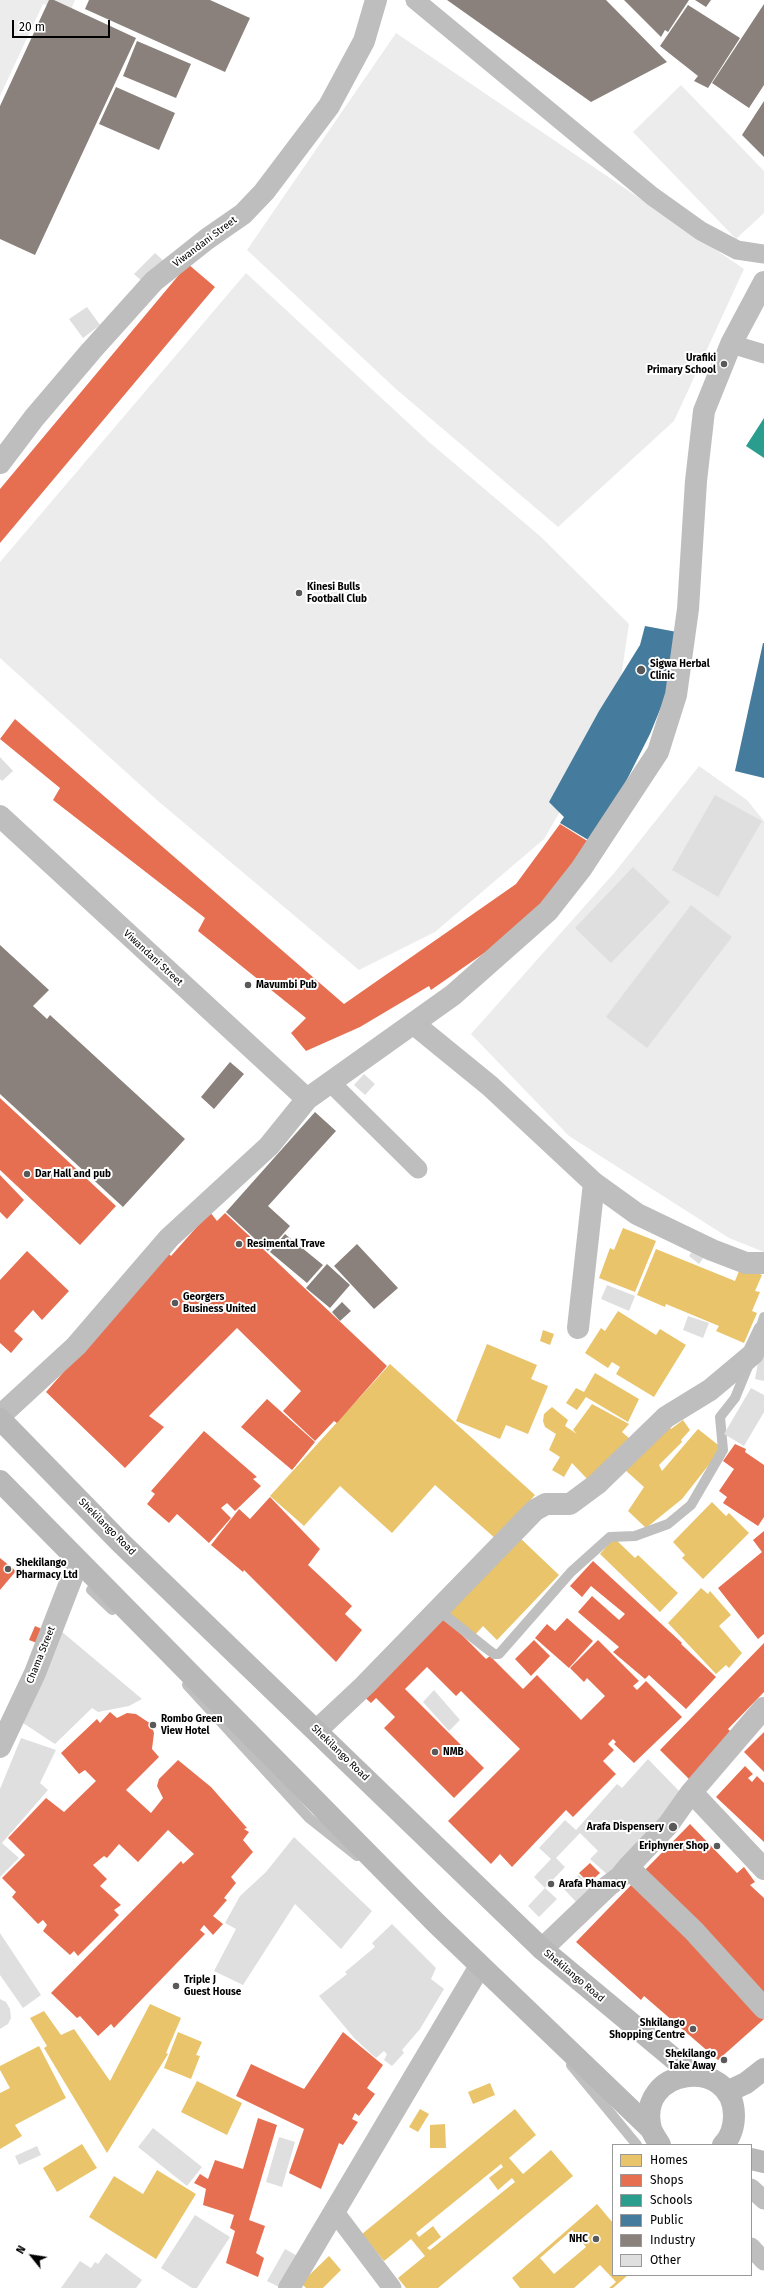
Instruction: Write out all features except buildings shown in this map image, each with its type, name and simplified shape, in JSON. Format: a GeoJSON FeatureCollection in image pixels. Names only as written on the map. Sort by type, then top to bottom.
{"type":"FeatureCollection","features":[{"type":"Feature","properties":{"kind":"main road","name":"Shekilango Road"},"geometry":{"type":"LineString","coordinates":[[0,1417],[120,1542],[548,1954],[691,2074]]}},
{"type":"Feature","properties":{"kind":"main road"},"geometry":{"type":"LineString","coordinates":[[0,1481],[78,1562],[480,1966],[656,2137]]}},
{"type":"Feature","properties":{"kind":"main road"},"geometry":{"type":"LineString","coordinates":[[727,2092],[746,2083],[764,2069]]}},
{"type":"Feature","properties":{"kind":"main road"},"geometry":{"type":"LineString","coordinates":[[656,2137],[650,2110],[656,2093],[672,2079],[691,2074],[711,2078],[727,2092],[734,2107],[734,2124],[728,2140],[724,2144]]}},
{"type":"Feature","properties":{"kind":"main road"},"geometry":{"type":"LineString","coordinates":[[752,2159],[764,2162]]}},
{"type":"Feature","properties":{"kind":"street","name":"Viwandani Street"},"geometry":{"type":"LineString","coordinates":[[0,463],[34,418],[91,351],[154,281],[207,239],[243,214],[264,192],[329,106],[364,41],[376,0]]}},
{"type":"Feature","properties":{"kind":"street"},"geometry":{"type":"LineString","coordinates":[[0,1417],[76,1346],[169,1238],[269,1146],[307,1099],[453,996],[548,911],[581,869],[658,752],[676,695],[684,633],[696,481],[704,411],[731,344],[764,282]]}},
{"type":"Feature","properties":{"kind":"street","name":"Viwandani Street"},"geometry":{"type":"LineString","coordinates":[[0,816],[307,1099]]}},
{"type":"Feature","properties":{"kind":"street"},"geometry":{"type":"LineString","coordinates":[[414,1024],[490,1086],[594,1183],[637,1214],[666,1229],[746,1263],[764,1263]]}},
{"type":"Feature","properties":{"kind":"street"},"geometry":{"type":"LineString","coordinates":[[578,1328],[594,1183]]}},
{"type":"Feature","properties":{"kind":"street"},"geometry":{"type":"LineString","coordinates":[[317,1730],[364,1686],[535,1510],[546,1504],[570,1504],[597,1484],[666,1417],[710,1390],[753,1354],[764,1331]]}},
{"type":"Feature","properties":{"kind":"street","name":"Chama Street"},"geometry":{"type":"LineString","coordinates":[[0,1747],[35,1673],[78,1562]]}},
{"type":"Feature","properties":{"kind":"street"},"geometry":{"type":"LineString","coordinates":[[548,1954],[634,1873],[671,1834],[699,1800],[764,1709]]}},
{"type":"Feature","properties":{"kind":"street"},"geometry":{"type":"LineString","coordinates":[[548,1954],[603,1890],[620,1878],[629,1866],[664,1830],[690,1794],[764,1709]]}},
{"type":"Feature","properties":{"kind":"street"},"geometry":{"type":"LineString","coordinates":[[699,1800],[764,1869]]}},
{"type":"Feature","properties":{"kind":"street"},"geometry":{"type":"LineString","coordinates":[[634,1873],[694,1931],[764,2008]]}},
{"type":"Feature","properties":{"kind":"street"},"geometry":{"type":"LineString","coordinates":[[289,2288],[480,1966]]}},
{"type":"Feature","properties":{"kind":"lane"},"geometry":{"type":"LineString","coordinates":[[415,0],[652,196],[689,223],[737,250],[764,254]]}},
{"type":"Feature","properties":{"kind":"lane"},"geometry":{"type":"LineString","coordinates":[[731,344],[764,354]]}},
{"type":"Feature","properties":{"kind":"lane"},"geometry":{"type":"LineString","coordinates":[[331,1083],[418,1169]]}},
{"type":"Feature","properties":{"kind":"lane"},"geometry":{"type":"LineString","coordinates":[[752,2189],[764,2200]]}},
{"type":"Feature","properties":{"kind":"lane"},"geometry":{"type":"LineString","coordinates":[[334,2211],[392,2288]]}},
{"type":"Feature","properties":{"kind":"lane"},"geometry":{"type":"LineString","coordinates":[[752,2248],[764,2261]]}},
{"type":"Feature","properties":{"kind":"shaded area"},"geometry":{"type":"Polygon","coordinates":[[[0,0],[75,0],[70,12],[43,4],[0,96],[0,0]]]}},
{"type":"Feature","properties":{"kind":"shaded area"},"geometry":{"type":"Polygon","coordinates":[[[396,33],[744,269],[674,421],[558,527],[396,389],[247,250],[396,33]]]}},
{"type":"Feature","properties":{"kind":"shaded area"},"geometry":{"type":"Polygon","coordinates":[[[681,85],[764,171],[764,213],[736,239],[633,132],[681,85]]]}},
{"type":"Feature","properties":{"kind":"shaded area","name":"Kinesi Bulls Football Club"},"geometry":{"type":"Polygon","coordinates":[[[246,273],[429,442],[540,536],[629,624],[615,717],[544,839],[435,932],[359,970],[158,801],[0,658],[0,562],[246,273]]]}},
{"type":"Feature","properties":{"kind":"shaded area"},"geometry":{"type":"Polygon","coordinates":[[[699,766],[747,800],[764,821],[764,1252],[729,1238],[569,1136],[471,1034],[615,872],[699,766]]]}},
{"type":"Feature","properties":{"kind":"waterway"},"geometry":{"type":"LineString","coordinates":[[759,1333],[764,1317]]}},
{"type":"Feature","properties":{"kind":"waterway"},"geometry":{"type":"LineString","coordinates":[[437,1609],[494,1654],[499,1654],[571,1572],[610,1537],[635,1536],[668,1524],[691,1505],[723,1450],[720,1417],[735,1398],[749,1364]]}},
{"type":"Feature","properties":{"kind":"waterway"},"geometry":{"type":"LineString","coordinates":[[91,1590],[112,1610]]}},
{"type":"Feature","properties":{"kind":"waterway"},"geometry":{"type":"LineString","coordinates":[[187,1685],[309,1818],[357,1856]]}},
{"type":"Feature","properties":{"kind":"waterway"},"geometry":{"type":"LineString","coordinates":[[571,2065],[636,2144]]}},
{"type":"Feature","properties":{"kind":"place","name":"Urafiki Primary School"},"geometry":{"type":"Point","coordinates":[724,364]}},
{"type":"Feature","properties":{"kind":"place","name":"Kinesi Bulls Football Club"},"geometry":{"type":"Point","coordinates":[299,593]}},
{"type":"Feature","properties":{"kind":"place","name":"Sigwa Herbal Clinic"},"geometry":{"type":"Point","coordinates":[641,670]}},
{"type":"Feature","properties":{"kind":"place","name":"Mavumbi Pub"},"geometry":{"type":"Point","coordinates":[248,985]}},
{"type":"Feature","properties":{"kind":"place","name":"Dar Hall and pub"},"geometry":{"type":"Point","coordinates":[27,1174]}},
{"type":"Feature","properties":{"kind":"place","name":"Resimental Trave"},"geometry":{"type":"Point","coordinates":[239,1244]}},
{"type":"Feature","properties":{"kind":"place","name":"Georgers Business United"},"geometry":{"type":"Point","coordinates":[175,1303]}},
{"type":"Feature","properties":{"kind":"place","name":"Shekilango Pharmacy Ltd"},"geometry":{"type":"Point","coordinates":[8,1569]}},
{"type":"Feature","properties":{"kind":"place","name":"Rombo Green View Hotel"},"geometry":{"type":"Point","coordinates":[153,1725]}},
{"type":"Feature","properties":{"kind":"place","name":"NMB"},"geometry":{"type":"Point","coordinates":[435,1752]}},
{"type":"Feature","properties":{"kind":"place","name":"Arafa Dispensery"},"geometry":{"type":"Point","coordinates":[673,1827]}},
{"type":"Feature","properties":{"kind":"place","name":"Eriphyner Shop"},"geometry":{"type":"Point","coordinates":[717,1846]}},
{"type":"Feature","properties":{"kind":"place","name":"Arafa Phamacy"},"geometry":{"type":"Point","coordinates":[551,1884]}},
{"type":"Feature","properties":{"kind":"place","name":"Triple J Guest House"},"geometry":{"type":"Point","coordinates":[176,1986]}},
{"type":"Feature","properties":{"kind":"place","name":"Shkilango Shopping Centre"},"geometry":{"type":"Point","coordinates":[693,2029]}},
{"type":"Feature","properties":{"kind":"place","name":"Shekilango Take Away"},"geometry":{"type":"Point","coordinates":[724,2060]}},
{"type":"Feature","properties":{"kind":"place","name":"NHC"},"geometry":{"type":"Point","coordinates":[596,2239]}}]}
